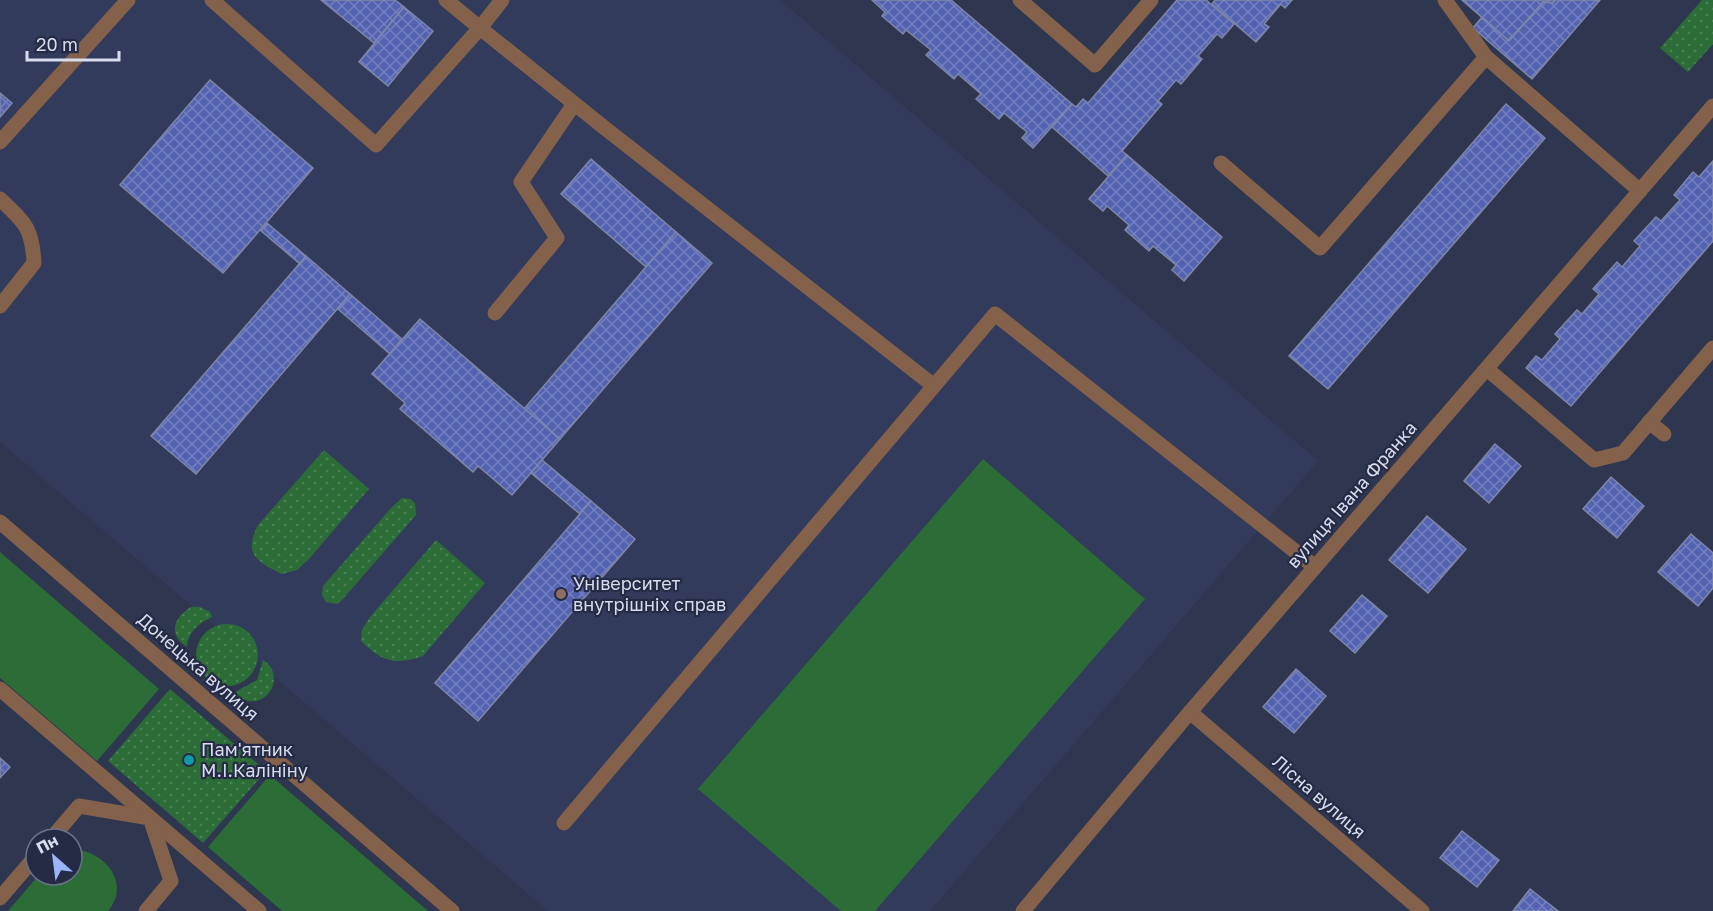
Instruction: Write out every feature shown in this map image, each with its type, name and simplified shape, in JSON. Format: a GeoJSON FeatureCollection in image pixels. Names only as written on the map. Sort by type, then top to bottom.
{"type":"FeatureCollection","features":[{"type":"Feature","properties":{"kind":"street"},"geometry":{"type":"LineString","coordinates":[[0,142],[128,0]]}},
{"type":"Feature","properties":{"kind":"street"},"geometry":{"type":"LineString","coordinates":[[212,0],[376,145],[502,0]]}},
{"type":"Feature","properties":{"kind":"street"},"geometry":{"type":"LineString","coordinates":[[446,0],[574,104],[934,386]]}},
{"type":"Feature","properties":{"kind":"street"},"geometry":{"type":"LineString","coordinates":[[1020,0],[1095,65],[1151,0]]}},
{"type":"Feature","properties":{"kind":"street"},"geometry":{"type":"LineString","coordinates":[[1446,0],[1486,57],[1640,191]]}},
{"type":"Feature","properties":{"kind":"street"},"geometry":{"type":"LineString","coordinates":[[1221,163],[1320,248],[1486,57]]}},
{"type":"Feature","properties":{"kind":"street"},"geometry":{"type":"LineString","coordinates":[[495,313],[557,238],[522,182],[574,104]]}},
{"type":"Feature","properties":{"kind":"street","name":"вулиця Івана Франка"},"geometry":{"type":"LineString","coordinates":[[1023,911],[1190,712],[1713,106]]}},
{"type":"Feature","properties":{"kind":"street"},"geometry":{"type":"LineString","coordinates":[[0,199],[26,224],[33,242],[34,263],[0,306]]}},
{"type":"Feature","properties":{"kind":"street"},"geometry":{"type":"LineString","coordinates":[[564,823],[995,314],[1315,567]]}},
{"type":"Feature","properties":{"kind":"street"},"geometry":{"type":"LineString","coordinates":[[1487,369],[1594,460],[1623,453],[1713,348]]}},
{"type":"Feature","properties":{"kind":"street"},"geometry":{"type":"LineString","coordinates":[[1649,422],[1664,434]]}},
{"type":"Feature","properties":{"kind":"street","name":"Донецька вулиця"},"geometry":{"type":"LineString","coordinates":[[0,522],[452,911]]}},
{"type":"Feature","properties":{"kind":"street"},"geometry":{"type":"LineString","coordinates":[[0,689],[259,911]]}},
{"type":"Feature","properties":{"kind":"street","name":"Лісна вулиця"},"geometry":{"type":"LineString","coordinates":[[1190,712],[1422,911]]}},
{"type":"Feature","properties":{"kind":"street"},"geometry":{"type":"LineString","coordinates":[[61,827],[79,806],[150,818]]}},
{"type":"Feature","properties":{"kind":"street"},"geometry":{"type":"LineString","coordinates":[[146,911],[171,881],[150,818]]}},
{"type":"Feature","properties":{"kind":"street"},"geometry":{"type":"LineString","coordinates":[[0,898],[24,870]]}},
{"type":"Feature","properties":{"kind":"shaded area"},"geometry":{"type":"Polygon","coordinates":[[[0,0],[780,0],[1318,461],[930,911],[548,911],[0,442],[0,0]]]}},
{"type":"Feature","properties":{"kind":"green space"},"geometry":{"type":"Polygon","coordinates":[[[1702,0],[1713,0],[1713,44],[1688,72],[1660,48],[1702,0]]]}},
{"type":"Feature","properties":{"kind":"green space"},"geometry":{"type":"Polygon","coordinates":[[[324,450],[369,489],[309,559],[297,570],[282,574],[259,561],[255,556],[252,550],[254,535],[258,525],[324,450]]]}},
{"type":"Feature","properties":{"kind":"green space"},"geometry":{"type":"Polygon","coordinates":[[[983,459],[1145,599],[875,911],[841,911],[698,789],[983,459]]]}},
{"type":"Feature","properties":{"kind":"green space"},"geometry":{"type":"Polygon","coordinates":[[[402,498],[410,499],[415,503],[416,515],[342,600],[337,604],[326,602],[322,595],[323,586],[402,498]]]}},
{"type":"Feature","properties":{"kind":"green space"},"geometry":{"type":"Polygon","coordinates":[[[436,540],[485,583],[423,656],[404,661],[389,660],[375,653],[361,641],[362,630],[370,617],[436,540]]]}},
{"type":"Feature","properties":{"kind":"green space"},"geometry":{"type":"Polygon","coordinates":[[[0,552],[159,689],[97,761],[0,678],[0,552]]]}},
{"type":"Feature","properties":{"kind":"green space"},"geometry":{"type":"Polygon","coordinates":[[[191,607],[200,607],[210,612],[212,617],[195,629],[187,647],[177,637],[175,626],[180,616],[191,607]]]}},
{"type":"Feature","properties":{"kind":"green space"},"geometry":{"type":"Polygon","coordinates":[[[221,624],[233,624],[249,633],[256,643],[258,655],[256,667],[249,677],[233,686],[221,686],[210,681],[201,672],[196,661],[196,649],[201,638],[210,629],[221,624]]]}},
{"type":"Feature","properties":{"kind":"green space"},"geometry":{"type":"Polygon","coordinates":[[[263,660],[274,675],[270,692],[264,698],[256,701],[246,700],[236,695],[237,691],[257,680],[263,660]]]}},
{"type":"Feature","properties":{"kind":"green space"},"geometry":{"type":"Polygon","coordinates":[[[170,689],[266,771],[203,843],[108,761],[170,689]]]}},
{"type":"Feature","properties":{"kind":"green space"},"geometry":{"type":"Polygon","coordinates":[[[270,775],[428,911],[282,911],[208,847],[270,775]]]}},
{"type":"Feature","properties":{"kind":"green space"},"geometry":{"type":"Polygon","coordinates":[[[84,851],[104,862],[116,880],[115,901],[108,911],[8,911],[29,887],[84,887],[84,851]]]}},
{"type":"Feature","properties":{"kind":"building"},"geometry":{"type":"Polygon","coordinates":[[[321,0],[395,0],[404,7],[374,43],[321,0]]]}},
{"type":"Feature","properties":{"kind":"building"},"geometry":{"type":"Polygon","coordinates":[[[872,0],[951,0],[1072,104],[1033,148],[1022,138],[1027,132],[1004,113],[999,119],[976,99],[981,94],[958,74],[954,79],[926,55],[931,50],[906,30],[903,34],[882,16],[885,12],[872,0]]]}},
{"type":"Feature","properties":{"kind":"building"},"geometry":{"type":"Polygon","coordinates":[[[1177,0],[1206,0],[1234,24],[1222,38],[1217,34],[1198,56],[1202,59],[1181,84],[1176,80],[1158,101],[1162,104],[1122,151],[1127,155],[1108,176],[1052,127],[1072,104],[1076,107],[1083,99],[1088,103],[1177,0]]]}},
{"type":"Feature","properties":{"kind":"building"},"geometry":{"type":"Polygon","coordinates":[[[1215,0],[1292,0],[1285,8],[1281,4],[1264,24],[1269,27],[1256,42],[1212,4],[1215,0]]]}},
{"type":"Feature","properties":{"kind":"building"},"geometry":{"type":"Polygon","coordinates":[[[1462,0],[1555,0],[1553,3],[1543,2],[1509,41],[1462,0]]]}},
{"type":"Feature","properties":{"kind":"building"},"geometry":{"type":"Polygon","coordinates":[[[1555,0],[1600,0],[1532,79],[1473,28],[1482,17],[1509,41],[1543,2],[1553,3],[1555,0]]]}},
{"type":"Feature","properties":{"kind":"building"},"geometry":{"type":"Polygon","coordinates":[[[404,7],[433,31],[388,86],[359,62],[404,7]]]}},
{"type":"Feature","properties":{"kind":"building"},"geometry":{"type":"Polygon","coordinates":[[[210,80],[313,168],[223,273],[120,185],[210,80]]]}},
{"type":"Feature","properties":{"kind":"building"},"geometry":{"type":"Polygon","coordinates":[[[0,93],[12,103],[0,117],[0,93]]]}},
{"type":"Feature","properties":{"kind":"building"},"geometry":{"type":"Polygon","coordinates":[[[1506,104],[1545,138],[1328,389],[1289,356],[1506,104]]]}},
{"type":"Feature","properties":{"kind":"building"},"geometry":{"type":"Polygon","coordinates":[[[1127,155],[1222,237],[1184,281],[1172,270],[1176,265],[1153,246],[1149,251],[1125,230],[1129,225],[1107,206],[1103,211],[1089,199],[1127,155]]]}},
{"type":"Feature","properties":{"kind":"building"},"geometry":{"type":"Polygon","coordinates":[[[591,159],[676,232],[646,267],[561,194],[591,159]]]}},
{"type":"Feature","properties":{"kind":"building"},"geometry":{"type":"Polygon","coordinates":[[[1713,161],[1713,241],[1571,406],[1526,368],[1536,356],[1542,360],[1560,339],[1555,334],[1577,310],[1582,314],[1599,294],[1593,289],[1617,262],[1622,267],[1640,246],[1634,241],[1656,217],[1661,221],[1680,200],[1674,195],[1693,172],[1699,177],[1713,161]]]}},
{"type":"Feature","properties":{"kind":"building"},"geometry":{"type":"Polygon","coordinates":[[[267,223],[306,256],[300,264],[260,230],[267,223]]]}},
{"type":"Feature","properties":{"kind":"building"},"geometry":{"type":"Polygon","coordinates":[[[676,232],[712,263],[560,439],[524,409],[676,232]]]}},
{"type":"Feature","properties":{"kind":"building"},"geometry":{"type":"Polygon","coordinates":[[[306,256],[350,294],[196,474],[151,436],[306,256]]]}},
{"type":"Feature","properties":{"kind":"building"},"geometry":{"type":"Polygon","coordinates":[[[350,294],[402,339],[390,354],[338,309],[350,294]]]}},
{"type":"Feature","properties":{"kind":"building"},"geometry":{"type":"Polygon","coordinates":[[[420,319],[560,439],[512,495],[478,466],[473,472],[400,409],[405,403],[372,374],[420,319]]]}},
{"type":"Feature","properties":{"kind":"building"},"geometry":{"type":"Polygon","coordinates":[[[1495,444],[1521,466],[1489,503],[1464,481],[1495,444]]]}},
{"type":"Feature","properties":{"kind":"building"},"geometry":{"type":"Polygon","coordinates":[[[542,460],[591,501],[580,514],[531,473],[542,460]]]}},
{"type":"Feature","properties":{"kind":"building"},"geometry":{"type":"Polygon","coordinates":[[[1611,477],[1644,506],[1617,538],[1583,509],[1611,477]]]}},
{"type":"Feature","properties":{"kind":"building"},"geometry":{"type":"Polygon","coordinates":[[[591,501],[635,539],[478,721],[435,683],[591,501]]]}},
{"type":"Feature","properties":{"kind":"building"},"geometry":{"type":"Polygon","coordinates":[[[1427,516],[1466,549],[1428,593],[1389,560],[1427,516]]]}},
{"type":"Feature","properties":{"kind":"building"},"geometry":{"type":"Polygon","coordinates":[[[1691,534],[1713,553],[1713,588],[1698,606],[1658,572],[1691,534]]]}},
{"type":"Feature","properties":{"kind":"building"},"geometry":{"type":"Polygon","coordinates":[[[1362,595],[1387,616],[1355,653],[1330,631],[1362,595]]]}},
{"type":"Feature","properties":{"kind":"building"},"geometry":{"type":"Polygon","coordinates":[[[1296,669],[1326,696],[1294,733],[1263,707],[1296,669]]]}},
{"type":"Feature","properties":{"kind":"building"},"geometry":{"type":"Polygon","coordinates":[[[0,758],[10,767],[0,778],[0,758]]]}},
{"type":"Feature","properties":{"kind":"building"},"geometry":{"type":"Polygon","coordinates":[[[1462,831],[1499,860],[1477,887],[1440,858],[1462,831]]]}},
{"type":"Feature","properties":{"kind":"building"},"geometry":{"type":"Polygon","coordinates":[[[1530,889],[1558,911],[1513,911],[1530,889]]]}},
{"type":"Feature","properties":{"kind":"place","name":"Університет внутрішніх справ"},"geometry":{"type":"Point","coordinates":[561,594]}},
{"type":"Feature","properties":{"kind":"place","name":"Пам'ятник М.І.Калініну"},"geometry":{"type":"Point","coordinates":[189,760]}}]}
